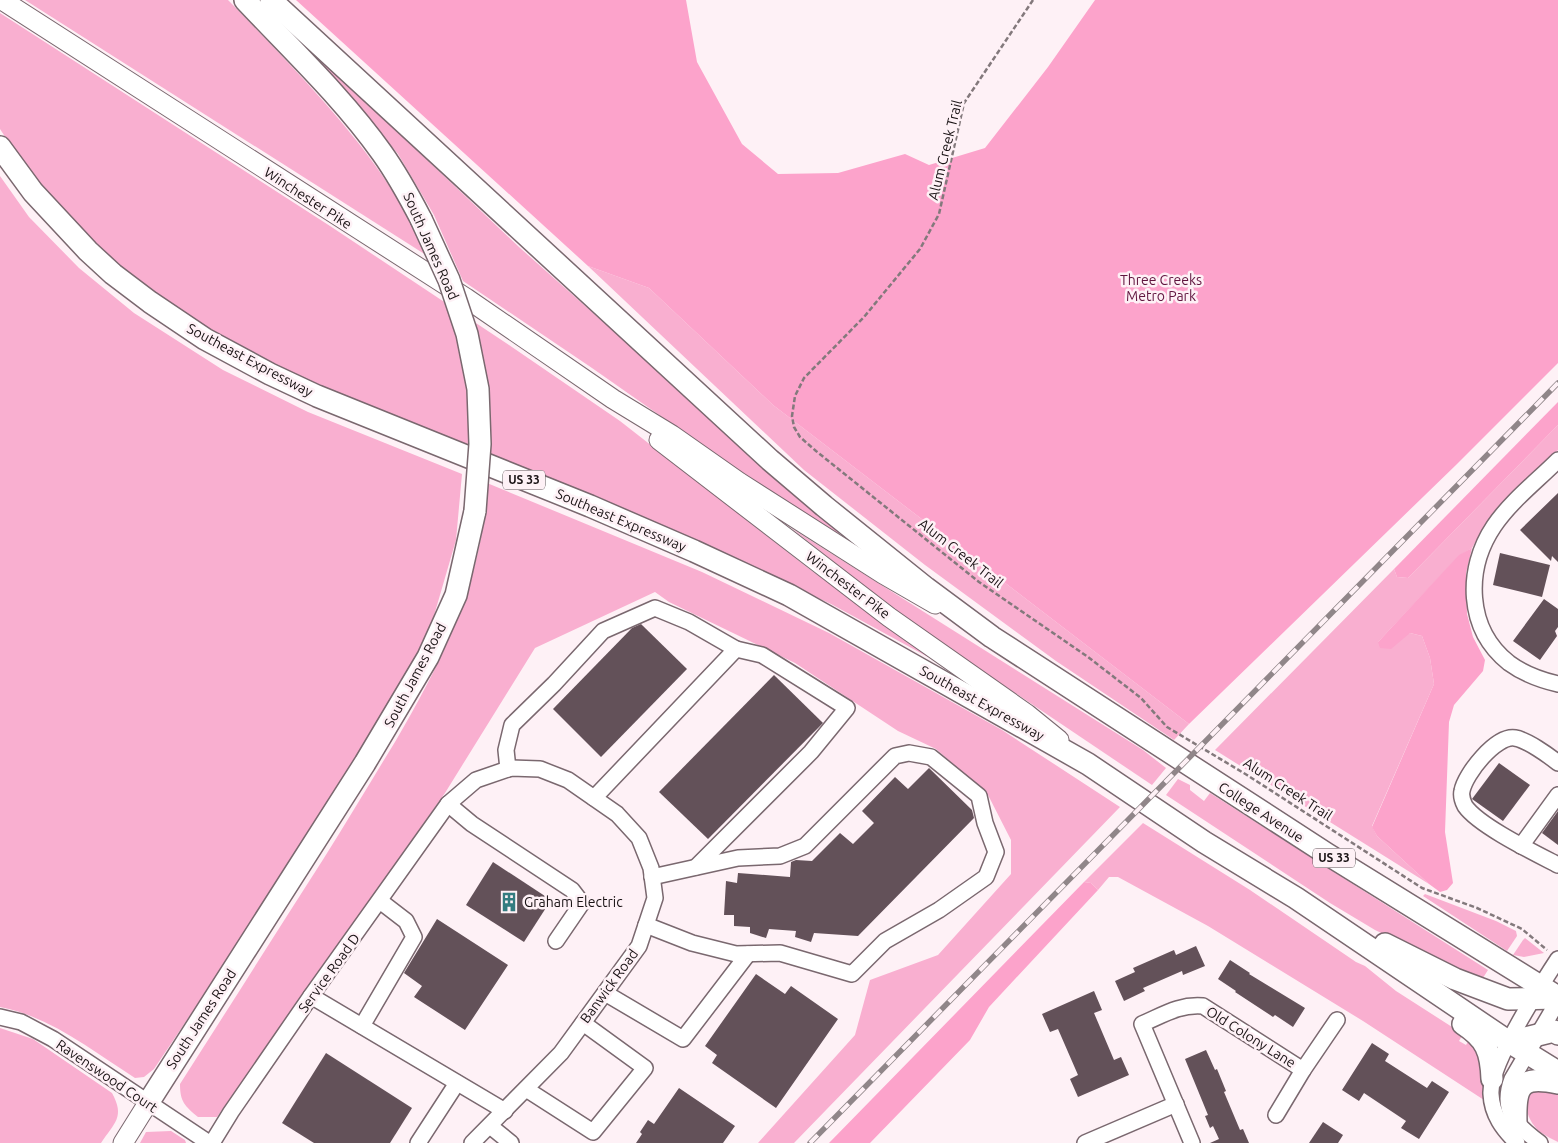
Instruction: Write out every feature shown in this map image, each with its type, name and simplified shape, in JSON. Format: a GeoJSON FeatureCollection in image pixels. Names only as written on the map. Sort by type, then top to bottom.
{"type":"FeatureCollection","features":[{"type":"Feature","properties":{"kind":"highway","name":"South James Road"},"geometry":{"type":"LineString","coordinates":[[148,1103],[365,763],[428,656],[456,595],[475,511],[480,444],[478,389],[467,334],[449,280],[404,187],[366,131],[245,0]]}},
{"type":"Feature","properties":{"kind":"highway","name":"US 33"},"geometry":{"type":"LineString","coordinates":[[271,0],[770,460],[926,588],[992,638]]}},
{"type":"Feature","properties":{"kind":"highway","name":"Southeast Expressway"},"geometry":{"type":"LineString","coordinates":[[0,147],[33,192],[88,251],[113,274],[150,302],[212,343],[270,374],[317,396],[590,506],[789,595],[1088,764]]}},
{"type":"Feature","properties":{"kind":"highway","name":"College Avenue"},"geometry":{"type":"LineString","coordinates":[[992,638],[1550,996]]}},
{"type":"Feature","properties":{"kind":"highway","name":"US 33"},"geometry":{"type":"LineString","coordinates":[[1088,764],[1204,842],[1296,898],[1509,1042],[1558,1072]]}},
{"type":"Feature","properties":{"kind":"highway"},"geometry":{"type":"LineString","coordinates":[[1296,898],[1455,979],[1508,999],[1550,996]]}},
{"type":"Feature","properties":{"kind":"highway"},"geometry":{"type":"LineString","coordinates":[[1383,956],[1412,990],[1477,1034],[1486,1046],[1491,1060],[1492,1078]]}},
{"type":"Feature","properties":{"kind":"highway"},"geometry":{"type":"LineString","coordinates":[[1509,1042],[1548,1034]]}},
{"type":"Feature","properties":{"kind":"highway"},"geometry":{"type":"LineString","coordinates":[[1516,1133],[1516,1099],[1524,1084],[1534,1080],[1558,1083]]}},
{"type":"Feature","properties":{"kind":"main road","name":"Winchester Pike"},"geometry":{"type":"LineString","coordinates":[[2,0],[466,298],[613,399],[672,434],[738,482],[883,574],[992,638]]}},
{"type":"Feature","properties":{"kind":"main road","name":"Winchester Pike"},"geometry":{"type":"LineString","coordinates":[[613,399],[665,445],[764,522],[889,616],[1027,714],[1088,764]]}},
{"type":"Feature","properties":{"kind":"main road","name":"South James Road"},"geometry":{"type":"LineString","coordinates":[[123,1143],[148,1103]]}},
{"type":"Feature","properties":{"kind":"street"},"geometry":{"type":"LineString","coordinates":[[1558,460],[1501,517],[1485,541],[1478,559],[1474,578],[1474,594],[1480,625],[1488,640],[1510,664],[1534,678],[1558,684]]}},
{"type":"Feature","properties":{"kind":"street"},"geometry":{"type":"LineString","coordinates":[[508,769],[506,750],[512,725],[554,684],[603,631],[655,608],[689,622],[736,649],[762,655],[848,708],[811,752],[696,867]]}},
{"type":"Feature","properties":{"kind":"street"},"geometry":{"type":"LineString","coordinates":[[594,798],[736,649]]}},
{"type":"Feature","properties":{"kind":"street"},"geometry":{"type":"LineString","coordinates":[[1558,762],[1529,744],[1515,738],[1507,739],[1486,751],[1465,783],[1461,794],[1464,805],[1481,821],[1520,846],[1558,864]]}},
{"type":"Feature","properties":{"kind":"street"},"geometry":{"type":"LineString","coordinates":[[646,925],[692,943],[736,954],[780,953],[852,974],[885,941],[939,910],[986,877],[996,852],[985,823],[978,796],[931,758],[909,753],[895,756],[805,846],[780,856],[738,858],[652,877]]}},
{"type":"Feature","properties":{"kind":"street","name":"Banwick Road"},"geometry":{"type":"LineString","coordinates":[[448,804],[476,780],[508,769],[540,769],[568,780],[617,814],[639,838],[651,868],[655,898],[639,946],[561,1053],[472,1143]]}},
{"type":"Feature","properties":{"kind":"street"},"geometry":{"type":"LineString","coordinates":[[1520,846],[1558,795]]}},
{"type":"Feature","properties":{"kind":"street"},"geometry":{"type":"LineString","coordinates":[[448,804],[472,824],[572,890],[582,903],[556,941]]}},
{"type":"Feature","properties":{"kind":"street","name":"Service Road D"},"geometry":{"type":"LineString","coordinates":[[211,1143],[311,996],[448,804]]}},
{"type":"Feature","properties":{"kind":"street"},"geometry":{"type":"LineString","coordinates":[[362,1026],[414,936],[406,921],[380,901]]}},
{"type":"Feature","properties":{"kind":"street"},"geometry":{"type":"LineString","coordinates":[[605,993],[683,1039],[748,954]]}},
{"type":"Feature","properties":{"kind":"street"},"geometry":{"type":"LineString","coordinates":[[1516,1133],[1508,1107],[1508,1090],[1528,1054],[1548,1034],[1553,954]]}},
{"type":"Feature","properties":{"kind":"street"},"geometry":{"type":"LineString","coordinates":[[311,996],[505,1111]]}},
{"type":"Feature","properties":{"kind":"street"},"geometry":{"type":"LineString","coordinates":[[1540,1143],[1504,1130],[1497,1120],[1490,1094],[1492,1078],[1509,1042],[1550,996]]}},
{"type":"Feature","properties":{"kind":"street","name":"Old Colony Lane"},"geometry":{"type":"LineString","coordinates":[[1176,1104],[1142,1024],[1178,1008],[1190,1005],[1202,1006],[1303,1070]]}},
{"type":"Feature","properties":{"kind":"street","name":"Ravenswood Court"},"geometry":{"type":"LineString","coordinates":[[0,1017],[21,1022],[53,1040],[211,1143]]}},
{"type":"Feature","properties":{"kind":"street","name":"Old Colony Lane"},"geometry":{"type":"LineString","coordinates":[[1276,1115],[1303,1070],[1337,1020]]}},
{"type":"Feature","properties":{"kind":"street"},"geometry":{"type":"LineString","coordinates":[[526,1089],[593,1132],[645,1068],[583,1023]]}},
{"type":"Feature","properties":{"kind":"street"},"geometry":{"type":"LineString","coordinates":[[418,1143],[458,1083]]}},
{"type":"Feature","properties":{"kind":"street"},"geometry":{"type":"LineString","coordinates":[[1085,1143],[1176,1104],[1192,1143]]}},
{"type":"Feature","properties":{"kind":"street"},"geometry":{"type":"LineString","coordinates":[[490,1126],[512,1143]]}},
{"type":"Feature","properties":{"kind":"path","name":"Alum Creek Trail"},"geometry":{"type":"LineString","coordinates":[[1033,0],[964,103],[939,214],[920,249],[864,317],[804,378],[795,396],[792,416],[794,427],[800,437],[816,451],[979,582],[1088,657],[1141,698],[1167,727],[1247,775],[1422,888],[1477,908],[1522,929],[1553,954]]}},
{"type":"Feature","properties":{"kind":"shaded area"},"geometry":{"type":"Polygon","coordinates":[[[25,0],[228,0],[307,83],[358,143],[389,185],[426,255],[25,0]]]}},
{"type":"Feature","properties":{"kind":"shaded area"},"geometry":{"type":"Polygon","coordinates":[[[0,13],[330,226],[620,421],[812,571],[930,653],[928,657],[831,604],[714,550],[615,505],[279,369],[192,321],[123,271],[59,208],[13,149],[0,129],[0,13]]]}},
{"type":"Feature","properties":{"kind":"shaded area"},"geometry":{"type":"Polygon","coordinates":[[[289,29],[519,247],[839,532],[837,534],[742,473],[463,281],[434,215],[398,154],[349,96],[285,32],[289,29]]]}},
{"type":"Feature","properties":{"kind":"shaded area"},"geometry":{"type":"Polygon","coordinates":[[[0,176],[29,217],[79,268],[134,313],[223,370],[308,412],[462,474],[456,540],[433,619],[412,665],[305,844],[154,1069],[144,1077],[135,1078],[53,1026],[36,1018],[0,1007],[0,176]]]}},
{"type":"Feature","properties":{"kind":"shaded area"},"geometry":{"type":"Polygon","coordinates":[[[588,266],[649,288],[773,405],[1189,724],[1174,740],[1056,661],[925,565],[804,470],[588,266]]]}},
{"type":"Feature","properties":{"kind":"shaded area"},"geometry":{"type":"Polygon","coordinates":[[[1558,425],[1558,450],[1488,520],[1472,548],[1459,556],[1378,642],[1410,633],[1422,636],[1430,658],[1434,684],[1372,826],[1377,836],[1429,884],[1215,750],[1394,569],[1397,577],[1408,578],[1558,425]]]}},
{"type":"Feature","properties":{"kind":"shaded area"},"geometry":{"type":"Polygon","coordinates":[[[487,483],[702,572],[829,633],[1002,730],[1120,807],[794,1143],[758,1143],[855,1035],[870,980],[938,955],[1011,874],[1011,840],[988,795],[936,749],[898,731],[795,663],[669,602],[655,592],[535,648],[445,793],[217,1117],[198,1117],[182,1099],[180,1084],[342,829],[395,742],[429,681],[458,618],[469,586],[484,518],[487,483]]]}},
{"type":"Feature","properties":{"kind":"shaded area"},"geometry":{"type":"Polygon","coordinates":[[[791,528],[1143,750],[1166,768],[1152,785],[911,623],[791,528]]]}},
{"type":"Feature","properties":{"kind":"shaded area"},"geometry":{"type":"Polygon","coordinates":[[[1178,779],[1190,785],[1190,790],[1204,801],[1210,793],[1488,970],[1481,981],[1375,930],[1330,903],[1166,795],[1178,779]]]}},
{"type":"Feature","properties":{"kind":"shaded area"},"geometry":{"type":"Polygon","coordinates":[[[1143,823],[1250,890],[1356,962],[1365,966],[1396,991],[1463,1034],[1459,1041],[1466,1045],[1470,1038],[1478,1045],[1484,1084],[1484,1100],[1363,1021],[1208,926],[1118,877],[1109,877],[1098,890],[1091,883],[1084,882],[1143,823]]]}},
{"type":"Feature","properties":{"kind":"shaded area"},"geometry":{"type":"Polygon","coordinates":[[[1425,894],[1496,921],[1516,931],[1517,936],[1507,951],[1423,896],[1425,894]]]}},
{"type":"Feature","properties":{"kind":"shaded area"},"geometry":{"type":"Polygon","coordinates":[[[1525,938],[1544,953],[1524,957],[1513,955],[1525,938]]]}},
{"type":"Feature","properties":{"kind":"shaded area"},"geometry":{"type":"Polygon","coordinates":[[[0,1028],[33,1039],[112,1093],[118,1108],[117,1119],[101,1143],[0,1143],[0,1028]]]}},
{"type":"Feature","properties":{"kind":"shaded area"},"geometry":{"type":"Polygon","coordinates":[[[1535,1090],[1552,1091],[1558,1094],[1558,1142],[1540,1132],[1529,1117],[1526,1105],[1527,1099],[1535,1090]]]}},
{"type":"Feature","properties":{"kind":"shaded area"},"geometry":{"type":"Polygon","coordinates":[[[171,1131],[185,1140],[186,1143],[140,1143],[146,1132],[171,1131]]]}},
{"type":"Feature","properties":{"kind":"green space","name":"Three Creeks Metro Park"},"geometry":{"type":"Polygon","coordinates":[[[296,0],[686,0],[697,62],[742,144],[778,174],[838,173],[905,154],[929,165],[985,148],[1048,67],[1095,0],[1558,0],[1558,363],[1457,464],[1189,724],[773,405],[649,288],[588,266],[296,0]]]}},
{"type":"Feature","properties":{"kind":"green space"},"geometry":{"type":"Polygon","coordinates":[[[1558,402],[1558,425],[1408,578],[1397,577],[1394,569],[1558,402]]]}},
{"type":"Feature","properties":{"kind":"green space"},"geometry":{"type":"Polygon","coordinates":[[[1472,548],[1466,573],[1467,614],[1473,637],[1485,660],[1483,671],[1454,705],[1449,722],[1445,832],[1453,883],[1447,890],[1440,892],[1377,836],[1372,827],[1434,684],[1430,658],[1422,636],[1410,633],[1391,649],[1380,648],[1378,642],[1459,555],[1472,548]]]}},
{"type":"Feature","properties":{"kind":"green space"},"geometry":{"type":"Polygon","coordinates":[[[1084,882],[1091,883],[1098,890],[989,1007],[970,1040],[870,1143],[829,1143],[1084,882]]]}},
{"type":"Feature","properties":{"kind":"building"},"geometry":{"type":"Polygon","coordinates":[[[1558,493],[1558,562],[1552,556],[1551,561],[1520,530],[1558,493]]]}},
{"type":"Feature","properties":{"kind":"building"},"geometry":{"type":"Polygon","coordinates":[[[1500,553],[1550,565],[1542,597],[1493,585],[1500,553]]]}},
{"type":"Feature","properties":{"kind":"building"},"geometry":{"type":"Polygon","coordinates":[[[1544,599],[1558,609],[1558,627],[1555,631],[1557,636],[1540,660],[1513,641],[1544,599]]]}},
{"type":"Feature","properties":{"kind":"building"},"geometry":{"type":"Polygon","coordinates":[[[641,624],[687,669],[601,757],[553,709],[632,628],[641,624]]]}},
{"type":"Feature","properties":{"kind":"building"},"geometry":{"type":"Polygon","coordinates":[[[774,675],[823,723],[708,839],[659,792],[774,675]]]}},
{"type":"Feature","properties":{"kind":"building"},"geometry":{"type":"Polygon","coordinates":[[[1499,763],[1530,785],[1503,821],[1472,799],[1499,763]]]}},
{"type":"Feature","properties":{"kind":"building"},"geometry":{"type":"Polygon","coordinates":[[[929,768],[972,810],[974,818],[858,936],[814,933],[811,942],[795,937],[796,931],[769,929],[766,938],[750,933],[750,927],[734,926],[734,915],[724,915],[726,881],[737,883],[738,873],[790,877],[791,862],[796,860],[812,861],[840,833],[853,844],[874,823],[862,811],[895,777],[908,789],[929,768]]]}},
{"type":"Feature","properties":{"kind":"building"},"geometry":{"type":"Polygon","coordinates":[[[1558,811],[1558,845],[1542,833],[1558,811]]]}},
{"type":"Feature","properties":{"kind":"building","name":"Graham Electric"},"geometry":{"type":"Polygon","coordinates":[[[493,862],[551,900],[524,942],[466,905],[493,862]]]}},
{"type":"Feature","properties":{"kind":"building"},"geometry":{"type":"Polygon","coordinates":[[[437,919],[508,965],[465,1030],[414,997],[422,986],[404,973],[437,919]]]}},
{"type":"Feature","properties":{"kind":"building"},"geometry":{"type":"Polygon","coordinates":[[[1196,946],[1205,966],[1183,975],[1182,971],[1143,988],[1145,991],[1124,1001],[1115,981],[1135,972],[1133,968],[1174,950],[1176,955],[1196,946]]]}},
{"type":"Feature","properties":{"kind":"building"},"geometry":{"type":"Polygon","coordinates":[[[1230,960],[1249,974],[1305,1008],[1293,1027],[1275,1015],[1273,1017],[1218,979],[1230,960]]]}},
{"type":"Feature","properties":{"kind":"building"},"geometry":{"type":"Polygon","coordinates":[[[756,974],[785,994],[791,986],[838,1019],[776,1108],[712,1063],[717,1055],[705,1046],[756,974]]]}},
{"type":"Feature","properties":{"kind":"building"},"geometry":{"type":"Polygon","coordinates":[[[1094,991],[1102,1010],[1094,1013],[1114,1060],[1121,1057],[1129,1075],[1078,1097],[1070,1079],[1078,1075],[1058,1029],[1050,1032],[1042,1014],[1094,991]]]}},
{"type":"Feature","properties":{"kind":"building"},"geometry":{"type":"Polygon","coordinates":[[[1372,1043],[1389,1054],[1385,1061],[1427,1088],[1432,1081],[1449,1092],[1419,1139],[1401,1128],[1406,1121],[1364,1093],[1359,1101],[1342,1090],[1372,1043]]]}},
{"type":"Feature","properties":{"kind":"building"},"geometry":{"type":"Polygon","coordinates":[[[1206,1050],[1215,1070],[1217,1069],[1226,1091],[1224,1092],[1240,1130],[1243,1129],[1249,1143],[1210,1143],[1219,1139],[1213,1126],[1210,1128],[1205,1116],[1208,1115],[1185,1059],[1206,1050]]]}},
{"type":"Feature","properties":{"kind":"building"},"geometry":{"type":"Polygon","coordinates":[[[326,1053],[412,1108],[390,1143],[314,1143],[282,1123],[326,1053]]]}},
{"type":"Feature","properties":{"kind":"building"},"geometry":{"type":"Polygon","coordinates":[[[679,1088],[735,1126],[723,1143],[636,1143],[642,1134],[640,1132],[648,1120],[654,1124],[679,1088]]]}},
{"type":"Feature","properties":{"kind":"building"},"geometry":{"type":"Polygon","coordinates":[[[1323,1122],[1343,1135],[1338,1143],[1309,1143],[1323,1122]]]}},
{"type":"Feature","properties":{"kind":"railway"},"geometry":{"type":"LineString","coordinates":[[810,1143],[1558,383]]}},
{"type":"Feature","properties":{"kind":"place","name":"Graham Electric"},"geometry":{"type":"Point","coordinates":[509,902]}}]}
